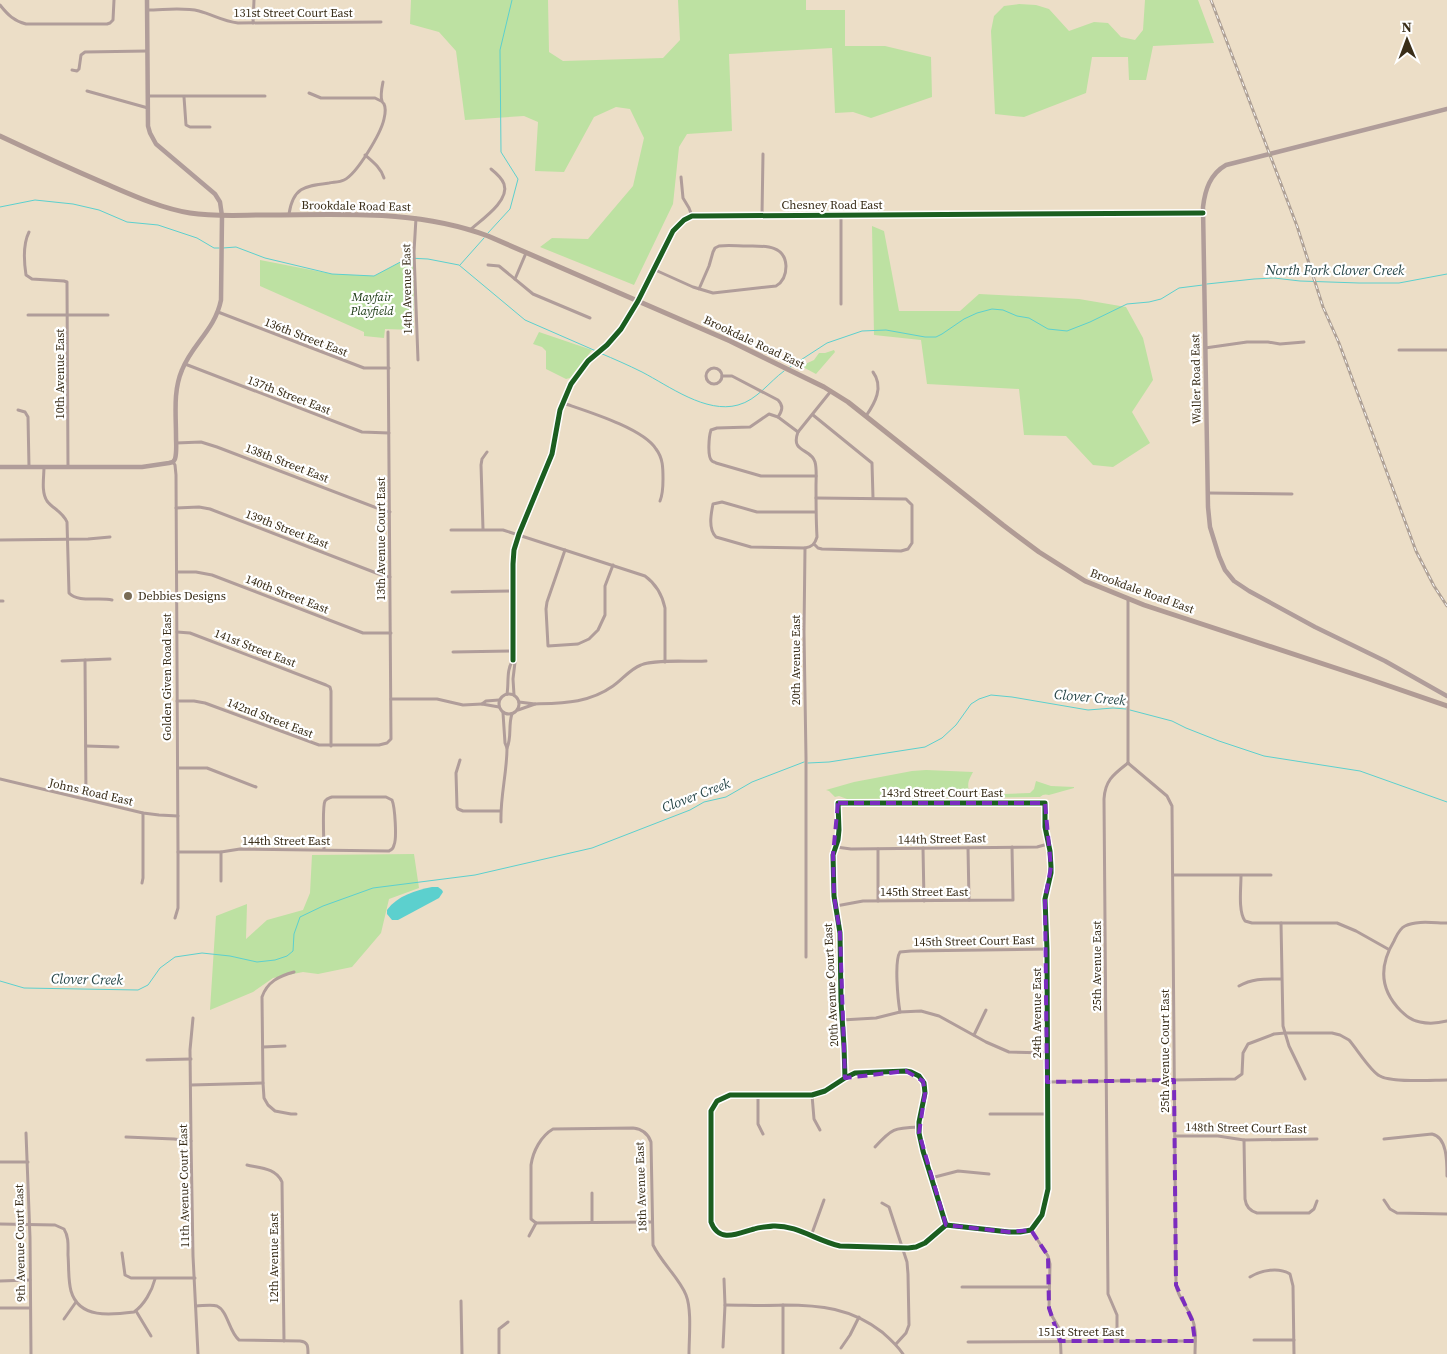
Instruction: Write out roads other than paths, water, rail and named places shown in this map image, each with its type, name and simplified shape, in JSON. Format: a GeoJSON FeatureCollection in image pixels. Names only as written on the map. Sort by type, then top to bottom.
{"type":"FeatureCollection","features":[{"type":"Feature","properties":{"kind":"main road","name":"Brookdale Road East"},"geometry":{"type":"LineString","coordinates":[[0,136],[142,199],[190,212],[222,216],[373,215],[416,218],[470,230],[638,300],[730,341],[831,391],[1039,552],[1085,581],[1128,599],[1447,706]]}},
{"type":"Feature","properties":{"kind":"street"},"geometry":{"type":"LineString","coordinates":[[0,5],[9,16],[26,24],[110,23],[114,18],[114,0]]}},
{"type":"Feature","properties":{"kind":"street","name":"Golden Given Road East"},"geometry":{"type":"LineString","coordinates":[[147,0],[149,129],[156,144],[216,194],[220,202],[222,216],[222,295],[218,312],[209,331],[185,364],[176,393],[176,456],[173,462],[176,465],[178,908],[175,918]]}},
{"type":"Feature","properties":{"kind":"street"},"geometry":{"type":"LineString","coordinates":[[253,22],[254,0]]}},
{"type":"Feature","properties":{"kind":"street","name":"131st Street Court East"},"geometry":{"type":"LineString","coordinates":[[147,10],[199,11],[226,21],[381,22]]}},
{"type":"Feature","properties":{"kind":"street"},"geometry":{"type":"LineString","coordinates":[[72,70],[77,71],[79,69],[81,56],[85,52],[147,51]]}},
{"type":"Feature","properties":{"kind":"street"},"geometry":{"type":"LineString","coordinates":[[381,101],[382,82]]}},
{"type":"Feature","properties":{"kind":"street"},"geometry":{"type":"LineString","coordinates":[[87,91],[148,108]]}},
{"type":"Feature","properties":{"kind":"street"},"geometry":{"type":"LineString","coordinates":[[289,215],[292,200],[300,190],[346,179],[382,128],[385,107],[381,101],[375,98],[321,98],[309,93]]}},
{"type":"Feature","properties":{"kind":"street"},"geometry":{"type":"LineString","coordinates":[[148,96],[265,96]]}},
{"type":"Feature","properties":{"kind":"street"},"geometry":{"type":"LineString","coordinates":[[184,97],[186,125],[190,127],[210,127]]}},
{"type":"Feature","properties":{"kind":"street","name":"Waller Road East"},"geometry":{"type":"LineString","coordinates":[[1447,109],[1226,165],[1214,175],[1207,185],[1204,195],[1203,213],[1207,494],[1213,537],[1222,565],[1229,576],[1248,591],[1308,624],[1384,661],[1447,696]]}},
{"type":"Feature","properties":{"kind":"street"},"geometry":{"type":"LineString","coordinates":[[365,154],[379,168],[384,178]]}},
{"type":"Feature","properties":{"kind":"street"},"geometry":{"type":"LineString","coordinates":[[762,215],[763,154]]}},
{"type":"Feature","properties":{"kind":"street"},"geometry":{"type":"LineString","coordinates":[[470,230],[494,210],[503,197],[504,182],[491,169]]}},
{"type":"Feature","properties":{"kind":"street"},"geometry":{"type":"LineString","coordinates":[[514,696],[513,558],[518,534],[552,454],[559,416],[567,391],[577,374],[621,329],[673,231],[684,220],[692,216],[683,198],[681,177]]}},
{"type":"Feature","properties":{"kind":"street","name":"Chesney Road East"},"geometry":{"type":"LineString","coordinates":[[692,216],[1203,213]]}},
{"type":"Feature","properties":{"kind":"street"},"geometry":{"type":"LineString","coordinates":[[841,215],[841,304]]}},
{"type":"Feature","properties":{"kind":"street","name":"14th Avenue East"},"geometry":{"type":"LineString","coordinates":[[416,218],[414,252],[418,360]]}},
{"type":"Feature","properties":{"kind":"street","name":"10th Avenue East"},"geometry":{"type":"LineString","coordinates":[[29,232],[26,240],[26,275],[29,278],[62,280],[66,282],[68,315],[68,467]]}},
{"type":"Feature","properties":{"kind":"street"},"geometry":{"type":"LineString","coordinates":[[653,269],[700,289],[717,293],[776,286],[785,275],[786,264],[780,252],[770,247],[723,246],[716,248],[700,289]]}},
{"type":"Feature","properties":{"kind":"street"},"geometry":{"type":"LineString","coordinates":[[515,279],[526,253]]}},
{"type":"Feature","properties":{"kind":"street"},"geometry":{"type":"LineString","coordinates":[[488,265],[499,266],[533,294],[590,318]]}},
{"type":"Feature","properties":{"kind":"street","name":"136th Street East"},"geometry":{"type":"LineString","coordinates":[[218,312],[364,368],[389,368]]}},
{"type":"Feature","properties":{"kind":"street"},"geometry":{"type":"LineString","coordinates":[[28,315],[108,315]]}},
{"type":"Feature","properties":{"kind":"street","name":"13th Avenue Court East"},"geometry":{"type":"LineString","coordinates":[[387,743],[391,736],[388,332]]}},
{"type":"Feature","properties":{"kind":"street"},"geometry":{"type":"LineString","coordinates":[[1205,348],[1247,342],[1280,344],[1304,342]]}},
{"type":"Feature","properties":{"kind":"street"},"geometry":{"type":"LineString","coordinates":[[1399,350],[1447,350]]}},
{"type":"Feature","properties":{"kind":"street","name":"137th Street East"},"geometry":{"type":"LineString","coordinates":[[185,364],[362,432],[389,433]]}},
{"type":"Feature","properties":{"kind":"street"},"geometry":{"type":"LineString","coordinates":[[715,369],[720,371],[722,376],[714,384],[708,381],[706,376],[710,370],[715,369]]}},
{"type":"Feature","properties":{"kind":"street"},"geometry":{"type":"LineString","coordinates":[[865,416],[874,404],[878,391],[878,380],[873,372]]}},
{"type":"Feature","properties":{"kind":"street"},"geometry":{"type":"LineString","coordinates":[[722,376],[732,376],[778,400],[782,408],[778,417]]}},
{"type":"Feature","properties":{"kind":"street"},"geometry":{"type":"LineString","coordinates":[[816,512],[758,512],[722,502],[713,504],[712,529],[716,537],[751,546],[805,548],[814,544],[816,537],[816,512],[816,498],[816,476],[815,460],[796,443],[796,438],[798,432],[831,391]]}},
{"type":"Feature","properties":{"kind":"street"},"geometry":{"type":"LineString","coordinates":[[563,403],[616,422],[651,442],[662,462],[663,492],[660,502]]}},
{"type":"Feature","properties":{"kind":"street"},"geometry":{"type":"LineString","coordinates":[[18,410],[25,412],[28,417],[29,467]]}},
{"type":"Feature","properties":{"kind":"street"},"geometry":{"type":"LineString","coordinates":[[798,432],[778,417],[769,414],[750,427],[717,428],[711,430],[709,440],[710,457],[712,461],[722,465],[761,476],[816,476]]}},
{"type":"Feature","properties":{"kind":"street"},"geometry":{"type":"LineString","coordinates":[[812,415],[872,463],[873,498]]}},
{"type":"Feature","properties":{"kind":"street","name":"138th Street East"},"geometry":{"type":"LineString","coordinates":[[176,443],[201,442],[217,447],[390,512]]}},
{"type":"Feature","properties":{"kind":"street"},"geometry":{"type":"LineString","coordinates":[[483,530],[481,465],[482,459],[487,452]]}},
{"type":"Feature","properties":{"kind":"street"},"geometry":{"type":"LineString","coordinates":[[0,467],[148,467],[173,462]]}},
{"type":"Feature","properties":{"kind":"street"},"geometry":{"type":"LineString","coordinates":[[44,467],[44,492],[46,499],[65,518],[68,527],[68,590],[73,597],[112,600]]}},
{"type":"Feature","properties":{"kind":"street"},"geometry":{"type":"LineString","coordinates":[[1207,494],[1292,494]]}},
{"type":"Feature","properties":{"kind":"street"},"geometry":{"type":"LineString","coordinates":[[814,544],[822,550],[904,551],[912,543],[912,505],[904,498],[816,498]]}},
{"type":"Feature","properties":{"kind":"street","name":"139th Street East"},"geometry":{"type":"LineString","coordinates":[[176,508],[199,507],[210,509],[390,577]]}},
{"type":"Feature","properties":{"kind":"street"},"geometry":{"type":"LineString","coordinates":[[451,530],[503,530],[645,576],[658,589],[663,600],[665,662]]}},
{"type":"Feature","properties":{"kind":"street"},"geometry":{"type":"LineString","coordinates":[[0,540],[88,540],[110,537]]}},
{"type":"Feature","properties":{"kind":"street","name":"20th Avenue East"},"geometry":{"type":"LineString","coordinates":[[805,548],[806,957]]}},
{"type":"Feature","properties":{"kind":"street"},"geometry":{"type":"LineString","coordinates":[[565,550],[547,602],[548,646],[578,644],[589,639],[598,630],[604,615],[605,586],[613,566]]}},
{"type":"Feature","properties":{"kind":"street","name":"140th Street East"},"geometry":{"type":"LineString","coordinates":[[177,572],[196,572],[212,575],[363,632],[390,633]]}},
{"type":"Feature","properties":{"kind":"street"},"geometry":{"type":"LineString","coordinates":[[452,592],[514,591]]}},
{"type":"Feature","properties":{"kind":"street"},"geometry":{"type":"LineString","coordinates":[[1128,599],[1128,762]]}},
{"type":"Feature","properties":{"kind":"street","name":"141st Street East"},"geometry":{"type":"LineString","coordinates":[[177,632],[190,632],[326,685],[331,691],[332,746]]}},
{"type":"Feature","properties":{"kind":"street"},"geometry":{"type":"LineString","coordinates":[[453,652],[514,651]]}},
{"type":"Feature","properties":{"kind":"street"},"geometry":{"type":"LineString","coordinates":[[62,661],[110,659]]}},
{"type":"Feature","properties":{"kind":"street"},"geometry":{"type":"LineString","coordinates":[[85,660],[86,799]]}},
{"type":"Feature","properties":{"kind":"street"},"geometry":{"type":"LineString","coordinates":[[507,694],[508,671],[513,660]]}},
{"type":"Feature","properties":{"kind":"street"},"geometry":{"type":"LineString","coordinates":[[482,704],[486,701],[499,700],[507,694],[514,696],[519,702],[535,704],[574,702],[590,698],[611,688],[640,665],[665,662],[706,662]]}},
{"type":"Feature","properties":{"kind":"street"},"geometry":{"type":"LineString","coordinates":[[391,699],[437,699],[463,705],[482,704],[499,707]]}},
{"type":"Feature","properties":{"kind":"street"},"geometry":{"type":"LineString","coordinates":[[499,700],[499,707],[503,713],[507,748],[501,797],[501,822]]}},
{"type":"Feature","properties":{"kind":"street","name":"142nd Street East"},"geometry":{"type":"LineString","coordinates":[[177,702],[194,701],[206,703],[318,746],[379,745],[387,743]]}},
{"type":"Feature","properties":{"kind":"street"},"geometry":{"type":"LineString","coordinates":[[518,710],[519,702]]}},
{"type":"Feature","properties":{"kind":"street"},"geometry":{"type":"LineString","coordinates":[[507,748],[510,740],[509,724],[512,714],[535,704]]}},
{"type":"Feature","properties":{"kind":"street"},"geometry":{"type":"LineString","coordinates":[[503,713],[512,714]]}},
{"type":"Feature","properties":{"kind":"street"},"geometry":{"type":"LineString","coordinates":[[86,746],[118,747]]}},
{"type":"Feature","properties":{"kind":"street"},"geometry":{"type":"LineString","coordinates":[[460,760],[456,773],[458,809],[463,811],[500,811]]}},
{"type":"Feature","properties":{"kind":"street","name":"25th Avenue Court East"},"geometry":{"type":"LineString","coordinates":[[1128,762],[1167,796],[1171,803],[1173,819],[1176,1285],[1195,1329],[1195,1354]]}},
{"type":"Feature","properties":{"kind":"street","name":"25th Avenue East"},"geometry":{"type":"LineString","coordinates":[[1117,1341],[1117,1314],[1108,1294],[1104,799],[1109,780],[1128,762]]}},
{"type":"Feature","properties":{"kind":"street"},"geometry":{"type":"LineString","coordinates":[[178,768],[207,768],[256,787]]}},
{"type":"Feature","properties":{"kind":"street","name":"Johns Road East"},"geometry":{"type":"LineString","coordinates":[[0,779],[143,813],[178,816]]}},
{"type":"Feature","properties":{"kind":"street","name":"144th Street East"},"geometry":{"type":"LineString","coordinates":[[178,852],[221,852],[240,849],[386,851],[392,849],[395,843],[394,803],[386,797],[332,797],[327,799],[324,802],[324,850]]}},
{"type":"Feature","properties":{"kind":"street","name":"143rd Street Court East"},"geometry":{"type":"LineString","coordinates":[[838,803],[1045,803]]}},
{"type":"Feature","properties":{"kind":"street","name":"20th Avenue Court East"},"geometry":{"type":"LineString","coordinates":[[838,803],[839,830],[833,855],[834,896],[840,933],[845,1078]]}},
{"type":"Feature","properties":{"kind":"street","name":"24th Avenue East"},"geometry":{"type":"LineString","coordinates":[[1031,1230],[1038,1222],[1044,1208],[1048,1189],[1045,899],[1051,873],[1051,858],[1045,827],[1045,803]]}},
{"type":"Feature","properties":{"kind":"street"},"geometry":{"type":"LineString","coordinates":[[142,883],[143,813]]}},
{"type":"Feature","properties":{"kind":"street","name":"144th Street East"},"geometry":{"type":"LineString","coordinates":[[836,847],[851,849],[968,848],[1037,847],[1048,844]]}},
{"type":"Feature","properties":{"kind":"street","name":"145th Street East"},"geometry":{"type":"LineString","coordinates":[[836,906],[856,902],[878,901],[1013,900],[1012,847]]}},
{"type":"Feature","properties":{"kind":"street"},"geometry":{"type":"LineString","coordinates":[[923,848],[924,901]]}},
{"type":"Feature","properties":{"kind":"street"},"geometry":{"type":"LineString","coordinates":[[968,848],[968,900]]}},
{"type":"Feature","properties":{"kind":"street"},"geometry":{"type":"LineString","coordinates":[[878,849],[878,901]]}},
{"type":"Feature","properties":{"kind":"street"},"geometry":{"type":"LineString","coordinates":[[221,852],[221,881]]}},
{"type":"Feature","properties":{"kind":"street"},"geometry":{"type":"LineString","coordinates":[[1174,875],[1271,875]]}},
{"type":"Feature","properties":{"kind":"street"},"geometry":{"type":"LineString","coordinates":[[1241,876],[1241,910],[1242,918],[1245,921],[1252,923],[1341,924],[1356,930],[1388,949]]}},
{"type":"Feature","properties":{"kind":"street"},"geometry":{"type":"LineString","coordinates":[[1281,923],[1282,1014],[1289,1046],[1305,1079]]}},
{"type":"Feature","properties":{"kind":"street"},"geometry":{"type":"LineString","coordinates":[[1447,923],[1406,925],[1388,949],[1385,961],[1384,984],[1388,994],[1398,1007],[1411,1019],[1420,1022],[1447,1022]]}},
{"type":"Feature","properties":{"kind":"street","name":"145th Street Court East"},"geometry":{"type":"LineString","coordinates":[[900,1012],[897,959],[900,952],[911,950],[1047,949]]}},
{"type":"Feature","properties":{"kind":"street"},"geometry":{"type":"LineString","coordinates":[[294,972],[278,977],[264,990],[262,997],[263,1083],[264,1098],[270,1107],[280,1112],[296,1114]]}},
{"type":"Feature","properties":{"kind":"street"},"geometry":{"type":"LineString","coordinates":[[1240,986],[1249,980],[1281,979]]}},
{"type":"Feature","properties":{"kind":"street"},"geometry":{"type":"LineString","coordinates":[[974,1035],[986,1010]]}},
{"type":"Feature","properties":{"kind":"street"},"geometry":{"type":"LineString","coordinates":[[842,1020],[876,1018],[913,1011],[932,1014],[1009,1052],[1048,1053]]}},
{"type":"Feature","properties":{"kind":"street","name":"11th Avenue Court East"},"geometry":{"type":"LineString","coordinates":[[193,1018],[191,1141],[198,1354]]}},
{"type":"Feature","properties":{"kind":"street"},"geometry":{"type":"LineString","coordinates":[[1047,1082],[1235,1079],[1240,1077],[1243,1071],[1243,1053],[1248,1044],[1274,1034],[1285,1033],[1329,1033],[1343,1036],[1356,1048],[1380,1077],[1447,1080]]}},
{"type":"Feature","properties":{"kind":"street"},"geometry":{"type":"LineString","coordinates":[[263,1047],[286,1046]]}},
{"type":"Feature","properties":{"kind":"street"},"geometry":{"type":"LineString","coordinates":[[147,1060],[191,1059]]}},
{"type":"Feature","properties":{"kind":"street"},"geometry":{"type":"LineString","coordinates":[[946,1225],[923,1151],[919,1127],[925,1088],[922,1079],[910,1072],[855,1074],[825,1091],[812,1095],[733,1095],[717,1101],[712,1108],[710,1125],[711,1218],[713,1227],[721,1234],[735,1235],[760,1228],[780,1226],[791,1228],[830,1244],[840,1246],[912,1248],[921,1246],[946,1225],[1009,1232],[1031,1230],[1048,1256],[1049,1308],[1060,1330],[1060,1354]]}},
{"type":"Feature","properties":{"kind":"street"},"geometry":{"type":"LineString","coordinates":[[191,1085],[263,1083]]}},
{"type":"Feature","properties":{"kind":"street"},"geometry":{"type":"LineString","coordinates":[[758,1095],[758,1124],[763,1134]]}},
{"type":"Feature","properties":{"kind":"street"},"geometry":{"type":"LineString","coordinates":[[812,1095],[814,1119],[820,1130]]}},
{"type":"Feature","properties":{"kind":"street"},"geometry":{"type":"LineString","coordinates":[[990,1114],[1047,1114]]}},
{"type":"Feature","properties":{"kind":"street"},"geometry":{"type":"LineString","coordinates":[[875,1147],[894,1129],[919,1127]]}},
{"type":"Feature","properties":{"kind":"street","name":"18th Avenue East"},"geometry":{"type":"LineString","coordinates":[[536,1222],[531,1219],[532,1161],[542,1138],[549,1132],[553,1129],[633,1128],[644,1131],[649,1136],[651,1142],[651,1222],[653,1246],[686,1295],[689,1310],[689,1354]]}},
{"type":"Feature","properties":{"kind":"street","name":"9th Avenue Court East"},"geometry":{"type":"LineString","coordinates":[[26,1132],[31,1354]]}},
{"type":"Feature","properties":{"kind":"street"},"geometry":{"type":"LineString","coordinates":[[1384,1139],[1432,1134],[1442,1137],[1446,1146],[1447,1176]]}},
{"type":"Feature","properties":{"kind":"street","name":"148th Street Court East"},"geometry":{"type":"LineString","coordinates":[[1175,1136],[1218,1136],[1244,1140],[1317,1139]]}},
{"type":"Feature","properties":{"kind":"street"},"geometry":{"type":"LineString","coordinates":[[126,1137],[191,1141]]}},
{"type":"Feature","properties":{"kind":"street"},"geometry":{"type":"LineString","coordinates":[[1244,1140],[1245,1199],[1250,1210],[1257,1213],[1309,1213],[1314,1209],[1317,1201]]}},
{"type":"Feature","properties":{"kind":"street"},"geometry":{"type":"LineString","coordinates":[[0,1162],[28,1162]]}},
{"type":"Feature","properties":{"kind":"street","name":"12th Avenue East"},"geometry":{"type":"LineString","coordinates":[[247,1165],[271,1171],[277,1174],[282,1182],[284,1341]]}},
{"type":"Feature","properties":{"kind":"street"},"geometry":{"type":"LineString","coordinates":[[931,1178],[958,1171],[988,1174]]}},
{"type":"Feature","properties":{"kind":"street"},"geometry":{"type":"LineString","coordinates":[[592,1193],[592,1222]]}},
{"type":"Feature","properties":{"kind":"street"},"geometry":{"type":"LineString","coordinates":[[811,1236],[824,1200]]}},
{"type":"Feature","properties":{"kind":"street"},"geometry":{"type":"LineString","coordinates":[[1384,1200],[1397,1213],[1447,1214]]}},
{"type":"Feature","properties":{"kind":"street"},"geometry":{"type":"LineString","coordinates":[[882,1203],[889,1207],[907,1262],[909,1325],[906,1333],[896,1344]]}},
{"type":"Feature","properties":{"kind":"street"},"geometry":{"type":"LineString","coordinates":[[529,1236],[536,1222],[651,1222]]}},
{"type":"Feature","properties":{"kind":"street"},"geometry":{"type":"LineString","coordinates":[[0,1224],[55,1225],[61,1227],[67,1234],[71,1288],[76,1302],[89,1312],[119,1313],[136,1311],[149,1293],[155,1279]]}},
{"type":"Feature","properties":{"kind":"street"},"geometry":{"type":"LineString","coordinates":[[122,1253],[124,1271],[131,1278],[195,1278]]}},
{"type":"Feature","properties":{"kind":"street"},"geometry":{"type":"LineString","coordinates":[[1250,1277],[1257,1272],[1263,1271],[1283,1271],[1290,1274],[1293,1286],[1294,1354]]}},
{"type":"Feature","properties":{"kind":"street"},"geometry":{"type":"LineString","coordinates":[[0,1281],[30,1280]]}},
{"type":"Feature","properties":{"kind":"street"},"geometry":{"type":"LineString","coordinates":[[723,1348],[724,1280]]}},
{"type":"Feature","properties":{"kind":"street"},"geometry":{"type":"LineString","coordinates":[[962,1287],[1050,1287]]}},
{"type":"Feature","properties":{"kind":"street"},"geometry":{"type":"LineString","coordinates":[[461,1301],[462,1354]]}},
{"type":"Feature","properties":{"kind":"street"},"geometry":{"type":"LineString","coordinates":[[64,1319],[76,1302]]}},
{"type":"Feature","properties":{"kind":"street"},"geometry":{"type":"LineString","coordinates":[[196,1306],[211,1305],[219,1307],[224,1313],[233,1333],[239,1340],[305,1342],[308,1345],[308,1354]]}},
{"type":"Feature","properties":{"kind":"street"},"geometry":{"type":"LineString","coordinates":[[725,1305],[810,1305],[845,1312],[874,1326],[896,1344],[903,1354]]}},
{"type":"Feature","properties":{"kind":"street"},"geometry":{"type":"LineString","coordinates":[[783,1306],[783,1354]]}},
{"type":"Feature","properties":{"kind":"street"},"geometry":{"type":"LineString","coordinates":[[0,1308],[30,1308]]}},
{"type":"Feature","properties":{"kind":"street"},"geometry":{"type":"LineString","coordinates":[[136,1311],[151,1336]]}},
{"type":"Feature","properties":{"kind":"street"},"geometry":{"type":"LineString","coordinates":[[841,1348],[859,1318]]}},
{"type":"Feature","properties":{"kind":"street"},"geometry":{"type":"LineString","coordinates":[[499,1354],[499,1329],[508,1322]]}},
{"type":"Feature","properties":{"kind":"street"},"geometry":{"type":"LineString","coordinates":[[1254,1340],[1294,1340]]}},
{"type":"Feature","properties":{"kind":"street","name":"151st Street East"},"geometry":{"type":"LineString","coordinates":[[968,1342],[1195,1341]]}},
{"type":"Feature","properties":{"kind":"water"},"geometry":{"type":"Polygon","coordinates":[[[432,887],[438,887],[442,890],[443,892],[439,898],[398,920],[392,920],[387,914],[387,910],[391,905],[401,897],[432,887]]]}},
{"type":"Feature","properties":{"kind":"waterway"},"geometry":{"type":"LineString","coordinates":[[488,233],[510,209],[518,179],[501,152],[500,50],[512,0]]}},
{"type":"Feature","properties":{"kind":"waterway","name":"North Fork Clover Creek"},"geometry":{"type":"LineString","coordinates":[[0,207],[35,200],[73,204],[99,210],[127,222],[158,225],[197,238],[214,248],[219,248]]}},
{"type":"Feature","properties":{"kind":"waterway"},"geometry":{"type":"LineString","coordinates":[[460,265],[484,238]]}},
{"type":"Feature","properties":{"kind":"waterway","name":"North Fork Clover Creek"},"geometry":{"type":"LineString","coordinates":[[223,248],[236,247],[265,258],[332,274],[374,276],[408,258],[428,259],[459,265],[525,320],[596,351]]}},
{"type":"Feature","properties":{"kind":"waterway","name":"North Fork Clover Creek"},"geometry":{"type":"LineString","coordinates":[[1207,284],[1274,278],[1300,281],[1399,283],[1447,274]]}},
{"type":"Feature","properties":{"kind":"waterway","name":"North Fork Clover Creek"},"geometry":{"type":"LineString","coordinates":[[790,367],[827,343],[862,331],[886,330],[925,337],[936,337],[964,319],[992,309],[1003,310],[1017,316],[1029,318],[1048,329],[1067,331],[1127,304],[1149,302],[1161,299],[1179,288],[1203,285]]}},
{"type":"Feature","properties":{"kind":"waterway","name":"North Fork Clover Creek"},"geometry":{"type":"LineString","coordinates":[[600,353],[642,372],[688,397],[713,406],[726,407],[745,403],[784,371]]}},
{"type":"Feature","properties":{"kind":"waterway","name":"Clover Creek"},"geometry":{"type":"LineString","coordinates":[[808,763],[829,762],[925,747],[942,738],[956,725],[971,704],[991,695],[1088,710],[1126,709]]}},
{"type":"Feature","properties":{"kind":"waterway","name":"Clover Creek"},"geometry":{"type":"LineString","coordinates":[[1130,710],[1172,721],[1219,741],[1264,756],[1360,771],[1447,802]]}},
{"type":"Feature","properties":{"kind":"waterway","name":"Clover Creek"},"geometry":{"type":"LineString","coordinates":[[0,981],[24,988],[138,990],[148,985],[160,968],[175,957],[202,953],[230,956],[257,962],[275,960],[287,956],[293,951],[294,934],[300,917],[323,906],[373,888],[475,875],[592,848],[690,810],[704,802],[726,797],[752,782],[804,762]]}},
{"type":"Feature","properties":{"kind":"railway"},"geometry":{"type":"LineString","coordinates":[[1211,0],[1297,226],[1323,307],[1339,343],[1416,551],[1434,586],[1447,606]]}},
{"type":"Feature","properties":{"kind":"place","name":"Debbies Designs"},"geometry":{"type":"Point","coordinates":[128,596]}},
{"type":"Feature","properties":{"kind":"park label","name":"Mayfair Playfield"},"geometry":{"type":"Point","coordinates":[372,304]}}]}
